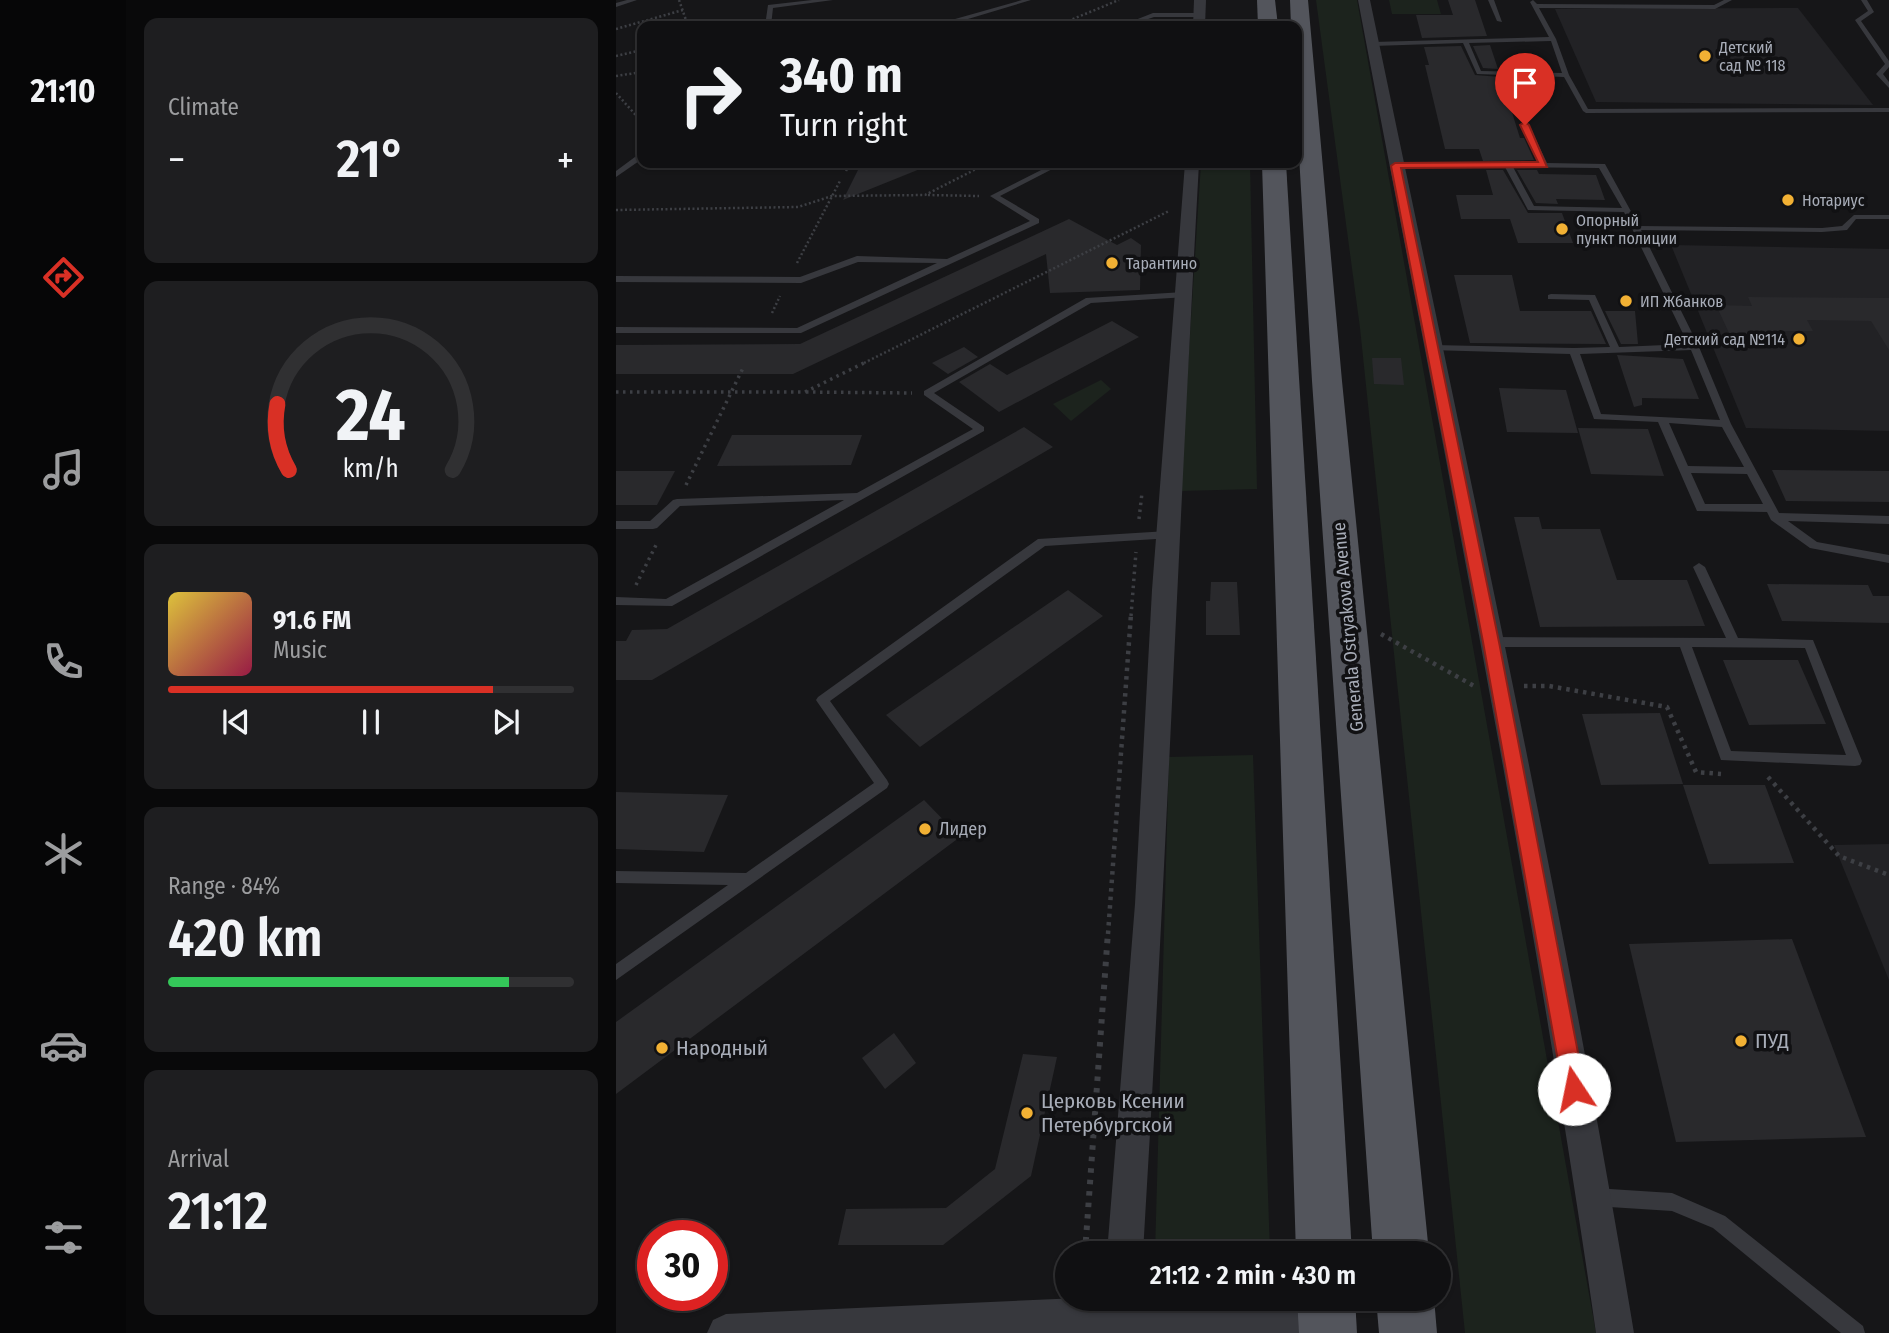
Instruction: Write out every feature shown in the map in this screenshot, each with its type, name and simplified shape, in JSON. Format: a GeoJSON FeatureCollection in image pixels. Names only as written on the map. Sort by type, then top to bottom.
{"type":"FeatureCollection","features":[{"type":"Feature","properties":{"kind":"main road"},"geometry":{"type":"LineString","coordinates":[[1266,0],[1268,21]]}},
{"type":"Feature","properties":{"kind":"main road","name":"Generala Ostryakova Avenue"},"geometry":{"type":"LineString","coordinates":[[1299,0],[1301,21]]}},
{"type":"Feature","properties":{"kind":"main road","name":"Generala Ostryakova Avenue"},"geometry":{"type":"LineString","coordinates":[[1302,40],[1328,390],[1400,1241]]}},
{"type":"Feature","properties":{"kind":"main road"},"geometry":{"type":"LineString","coordinates":[[1274,168],[1323,1241]]}},
{"type":"Feature","properties":{"kind":"main road"},"geometry":{"type":"LineString","coordinates":[[1406,1311],[1408,1333]]}},
{"type":"Feature","properties":{"kind":"street"},"geometry":{"type":"LineString","coordinates":[[1199,21],[1200,0]]}},
{"type":"Feature","properties":{"kind":"street"},"geometry":{"type":"LineString","coordinates":[[1364,0],[1491,642],[1594,1197],[1615,1333]]}},
{"type":"Feature","properties":{"kind":"street"},"geometry":{"type":"LineString","coordinates":[[1126,1241],[1150,904],[1168,536],[1192,168]]}},
{"type":"Feature","properties":{"kind":"street"},"geometry":{"type":"LineString","coordinates":[[726,1333],[1060,1311]]}},
{"type":"Feature","properties":{"kind":"street"},"geometry":{"type":"LineString","coordinates":[[1213,1311],[1327,1316]]}},
{"type":"Feature","properties":{"kind":"lane"},"geometry":{"type":"LineString","coordinates":[[616,5],[634,0]]}},
{"type":"Feature","properties":{"kind":"lane"},"geometry":{"type":"LineString","coordinates":[[768,21],[770,6],[830,0]]}},
{"type":"Feature","properties":{"kind":"lane"},"geometry":{"type":"LineString","coordinates":[[955,21],[1028,0]]}},
{"type":"Feature","properties":{"kind":"lane"},"geometry":{"type":"LineString","coordinates":[[1491,0],[1500,21]]}},
{"type":"Feature","properties":{"kind":"lane"},"geometry":{"type":"LineString","coordinates":[[1729,0],[1715,7],[1534,3],[1553,39],[1566,75],[1586,111],[1889,110]]}},
{"type":"Feature","properties":{"kind":"lane"},"geometry":{"type":"LineString","coordinates":[[1864,0],[1871,12],[1858,20],[1888,64],[1879,74],[1889,86]]}},
{"type":"Feature","properties":{"kind":"lane"},"geometry":{"type":"LineString","coordinates":[[1137,21],[1153,15],[1199,21]]}},
{"type":"Feature","properties":{"kind":"lane"},"geometry":{"type":"LineString","coordinates":[[1373,44],[1466,44],[1553,39]]}},
{"type":"Feature","properties":{"kind":"lane"},"geometry":{"type":"LineString","coordinates":[[1466,44],[1479,73],[1566,75]]}},
{"type":"Feature","properties":{"kind":"lane"},"geometry":{"type":"LineString","coordinates":[[1525,125],[1544,164]]}},
{"type":"Feature","properties":{"kind":"lane"},"geometry":{"type":"LineString","coordinates":[[616,175],[637,160]]}},
{"type":"Feature","properties":{"kind":"lane"},"geometry":{"type":"LineString","coordinates":[[1508,165],[1531,208],[1628,210]]}},
{"type":"Feature","properties":{"kind":"lane"},"geometry":{"type":"LineString","coordinates":[[1395,166],[1602,166],[1628,210],[1694,347],[1726,424],[1772,513],[1814,545],[1889,559]]}},
{"type":"Feature","properties":{"kind":"lane"},"geometry":{"type":"LineString","coordinates":[[994,196],[1050,168]]}},
{"type":"Feature","properties":{"kind":"lane"},"geometry":{"type":"LineString","coordinates":[[616,330],[798,331],[1036,221],[994,196]]}},
{"type":"Feature","properties":{"kind":"lane"},"geometry":{"type":"LineString","coordinates":[[1635,228],[1822,230],[1844,228],[1854,217],[1889,218]]}},
{"type":"Feature","properties":{"kind":"lane"},"geometry":{"type":"LineString","coordinates":[[616,279],[801,280],[857,259],[948,261]]}},
{"type":"Feature","properties":{"kind":"lane"},"geometry":{"type":"LineString","coordinates":[[616,601],[668,603],[980,429],[927,393],[1089,300],[1184,295]]}},
{"type":"Feature","properties":{"kind":"lane"},"geometry":{"type":"LineString","coordinates":[[1551,297],[1592,297],[1615,348]]}},
{"type":"Feature","properties":{"kind":"lane"},"geometry":{"type":"LineString","coordinates":[[1433,348],[1574,351],[1694,347]]}},
{"type":"Feature","properties":{"kind":"lane"},"geometry":{"type":"LineString","coordinates":[[1574,351],[1597,417],[1726,424]]}},
{"type":"Feature","properties":{"kind":"lane"},"geometry":{"type":"LineString","coordinates":[[1661,419],[1701,508],[1889,520]]}},
{"type":"Feature","properties":{"kind":"lane"},"geometry":{"type":"LineString","coordinates":[[1684,468],[1751,471]]}},
{"type":"Feature","properties":{"kind":"lane"},"geometry":{"type":"LineString","coordinates":[[616,525],[653,525],[677,503],[860,496]]}},
{"type":"Feature","properties":{"kind":"lane"},"geometry":{"type":"LineString","coordinates":[[616,974],[882,785],[822,700],[1042,542],[1168,536]]}},
{"type":"Feature","properties":{"kind":"lane"},"geometry":{"type":"LineString","coordinates":[[1699,567],[1734,643]]}},
{"type":"Feature","properties":{"kind":"lane"},"geometry":{"type":"LineString","coordinates":[[1491,642],[1809,643],[1855,761],[1726,756],[1684,643]]}},
{"type":"Feature","properties":{"kind":"lane"},"geometry":{"type":"LineString","coordinates":[[616,877],[748,879]]}},
{"type":"Feature","properties":{"kind":"lane"},"geometry":{"type":"LineString","coordinates":[[1594,1197],[1672,1202],[1719,1222],[1856,1333]]}},
{"type":"Feature","properties":{"kind":"path"},"geometry":{"type":"LineString","coordinates":[[679,0],[686,21]]}},
{"type":"Feature","properties":{"kind":"path"},"geometry":{"type":"LineString","coordinates":[[1068,21],[1119,0]]}},
{"type":"Feature","properties":{"kind":"path"},"geometry":{"type":"LineString","coordinates":[[644,21],[682,10]]}},
{"type":"Feature","properties":{"kind":"path"},"geometry":{"type":"LineString","coordinates":[[616,29],[637,23]]}},
{"type":"Feature","properties":{"kind":"path"},"geometry":{"type":"LineString","coordinates":[[616,55],[637,51]]}},
{"type":"Feature","properties":{"kind":"path"},"geometry":{"type":"LineString","coordinates":[[616,76],[637,73]]}},
{"type":"Feature","properties":{"kind":"path"},"geometry":{"type":"LineString","coordinates":[[616,93],[637,116]]}},
{"type":"Feature","properties":{"kind":"path"},"geometry":{"type":"LineString","coordinates":[[925,195],[978,168]]}},
{"type":"Feature","properties":{"kind":"path"},"geometry":{"type":"LineString","coordinates":[[809,239],[841,181]]}},
{"type":"Feature","properties":{"kind":"path"},"geometry":{"type":"LineString","coordinates":[[616,210],[798,207],[832,197],[994,196]]}},
{"type":"Feature","properties":{"kind":"path"},"geometry":{"type":"LineString","coordinates":[[805,392],[1172,209],[1171,222]]}},
{"type":"Feature","properties":{"kind":"path"},"geometry":{"type":"LineString","coordinates":[[708,439],[744,366]]}},
{"type":"Feature","properties":{"kind":"path"},"geometry":{"type":"LineString","coordinates":[[616,392],[927,393]]}},
{"type":"Feature","properties":{"kind":"path"},"geometry":{"type":"LineString","coordinates":[[1086,1241],[1143,483]]}},
{"type":"Feature","properties":{"kind":"path"},"geometry":{"type":"LineString","coordinates":[[1379,632],[1471,685],[1549,686],[1667,707],[1696,772],[1733,775]]}},
{"type":"Feature","properties":{"kind":"path"},"geometry":{"type":"LineString","coordinates":[[1757,776],[1769,777],[1839,856],[1889,875]]}},
{"type":"Feature","properties":{"kind":"shaded area"},"geometry":{"type":"Polygon","coordinates":[[[1316,0],[1357,0],[1596,1333],[1465,1333],[1360,328],[1316,0]]]}},
{"type":"Feature","properties":{"kind":"shaded area"},"geometry":{"type":"Polygon","coordinates":[[[1389,0],[1437,0],[1441,14],[1392,14],[1389,0]]]}},
{"type":"Feature","properties":{"kind":"shaded area","name":"Детский сад № 118"},"geometry":{"type":"Polygon","coordinates":[[[1798,8],[1873,105],[1596,102],[1555,9],[1798,8]]]}},
{"type":"Feature","properties":{"kind":"shaded area"},"geometry":{"type":"Polygon","coordinates":[[[1201,168],[1250,168],[1257,489],[1180,491],[1201,168]]]}},
{"type":"Feature","properties":{"kind":"shaded area","name":"Детский сад №114"},"geometry":{"type":"Polygon","coordinates":[[[1671,245],[1889,249],[1889,431],[1746,428],[1671,245]]]}},
{"type":"Feature","properties":{"kind":"shaded area"},"geometry":{"type":"Polygon","coordinates":[[[1101,380],[1111,389],[1071,421],[1053,404],[1101,380]]]}},
{"type":"Feature","properties":{"kind":"shaded area"},"geometry":{"type":"Polygon","coordinates":[[[1253,755],[1270,1241],[1155,1241],[1169,757],[1253,755]]]}},
{"type":"Feature","properties":{"kind":"shaded area"},"geometry":{"type":"Polygon","coordinates":[[[1889,844],[1889,980],[1834,845],[1889,844]]]}},
{"type":"Feature","properties":{"kind":"building"},"geometry":{"type":"Polygon","coordinates":[[[1448,0],[1475,0],[1487,36],[1422,38],[1416,15],[1453,15],[1448,0]]]}},
{"type":"Feature","properties":{"kind":"building"},"geometry":{"type":"Polygon","coordinates":[[[1490,45],[1498,69],[1483,68],[1473,46],[1490,45]]]}},
{"type":"Feature","properties":{"kind":"building"},"geometry":{"type":"Polygon","coordinates":[[[1461,46],[1475,75],[1501,77],[1520,138],[1524,138],[1534,160],[1483,161],[1479,149],[1445,149],[1425,65],[1429,65],[1424,47],[1461,46]]]}},
{"type":"Feature","properties":{"kind":"building"},"geometry":{"type":"Polygon","coordinates":[[[859,168],[923,168],[843,200],[859,168]]]}},
{"type":"Feature","properties":{"kind":"building"},"geometry":{"type":"Polygon","coordinates":[[[1486,170],[1503,170],[1528,213],[1562,213],[1573,243],[1518,243],[1510,219],[1461,219],[1456,195],[1493,195],[1486,170]]]}},
{"type":"Feature","properties":{"kind":"building"},"geometry":{"type":"Polygon","coordinates":[[[1517,170],[1537,170],[1539,174],[1596,175],[1605,200],[1556,199],[1558,204],[1536,203],[1517,170]]]}},
{"type":"Feature","properties":{"kind":"building"},"geometry":{"type":"Polygon","coordinates":[[[1069,219],[1117,245],[1131,238],[1141,245],[1140,290],[1050,293],[1046,254],[793,374],[616,374],[616,345],[800,344],[1069,219]]]}},
{"type":"Feature","properties":{"kind":"building"},"geometry":{"type":"Polygon","coordinates":[[[1454,275],[1512,275],[1520,311],[1591,311],[1606,344],[1470,343],[1454,275]]]}},
{"type":"Feature","properties":{"kind":"building"},"geometry":{"type":"Polygon","coordinates":[[[1748,297],[1889,298],[1889,350],[1871,321],[1807,320],[1813,331],[1766,331],[1769,335],[1730,335],[1716,305],[1752,306],[1748,297]]]}},
{"type":"Feature","properties":{"kind":"building"},"geometry":{"type":"Polygon","coordinates":[[[1605,311],[1635,311],[1638,344],[1621,344],[1605,311]]]}},
{"type":"Feature","properties":{"kind":"building"},"geometry":{"type":"Polygon","coordinates":[[[1112,321],[1139,337],[999,412],[959,382],[990,364],[1007,375],[1112,321]]]}},
{"type":"Feature","properties":{"kind":"building"},"geometry":{"type":"Polygon","coordinates":[[[964,347],[978,357],[948,374],[932,363],[964,347]]]}},
{"type":"Feature","properties":{"kind":"building"},"geometry":{"type":"Polygon","coordinates":[[[1617,355],[1683,359],[1699,399],[1642,398],[1642,405],[1634,407],[1617,355]]]}},
{"type":"Feature","properties":{"kind":"building"},"geometry":{"type":"Polygon","coordinates":[[[1372,358],[1401,358],[1404,385],[1374,384],[1372,358]]]}},
{"type":"Feature","properties":{"kind":"building"},"geometry":{"type":"Polygon","coordinates":[[[1499,388],[1566,390],[1578,433],[1507,432],[1499,388]]]}},
{"type":"Feature","properties":{"kind":"building"},"geometry":{"type":"Polygon","coordinates":[[[1024,427],[1053,447],[652,680],[616,680],[616,641],[626,641],[632,630],[667,629],[1024,427]]]}},
{"type":"Feature","properties":{"kind":"building"},"geometry":{"type":"Polygon","coordinates":[[[1578,428],[1648,429],[1664,476],[1591,474],[1578,428]]]}},
{"type":"Feature","properties":{"kind":"building"},"geometry":{"type":"Polygon","coordinates":[[[732,435],[862,435],[851,465],[717,466],[732,435]]]}},
{"type":"Feature","properties":{"kind":"building"},"geometry":{"type":"Polygon","coordinates":[[[1772,470],[1889,471],[1889,502],[1786,501],[1772,470]]]}},
{"type":"Feature","properties":{"kind":"building"},"geometry":{"type":"Polygon","coordinates":[[[616,471],[675,471],[657,505],[616,505],[616,471]]]}},
{"type":"Feature","properties":{"kind":"building"},"geometry":{"type":"Polygon","coordinates":[[[1514,517],[1539,517],[1542,529],[1600,529],[1617,580],[1687,580],[1705,626],[1540,627],[1514,517]]]}},
{"type":"Feature","properties":{"kind":"building"},"geometry":{"type":"Polygon","coordinates":[[[1211,582],[1237,582],[1240,635],[1206,635],[1206,601],[1210,601],[1211,582]]]}},
{"type":"Feature","properties":{"kind":"building"},"geometry":{"type":"Polygon","coordinates":[[[1767,584],[1868,585],[1873,596],[1889,596],[1889,623],[1782,621],[1767,584]]]}},
{"type":"Feature","properties":{"kind":"building"},"geometry":{"type":"Polygon","coordinates":[[[1068,590],[1103,616],[920,747],[886,715],[1068,590]]]}},
{"type":"Feature","properties":{"kind":"building"},"geometry":{"type":"Polygon","coordinates":[[[1723,660],[1798,660],[1826,724],[1749,725],[1723,660]]]}},
{"type":"Feature","properties":{"kind":"building"},"geometry":{"type":"Polygon","coordinates":[[[1660,713],[1683,784],[1601,785],[1582,714],[1660,713]]]}},
{"type":"Feature","properties":{"kind":"building"},"geometry":{"type":"Polygon","coordinates":[[[1683,785],[1765,785],[1794,863],[1709,864],[1683,785]]]}},
{"type":"Feature","properties":{"kind":"building"},"geometry":{"type":"Polygon","coordinates":[[[616,792],[728,795],[704,852],[616,849],[616,792]]]}},
{"type":"Feature","properties":{"kind":"building"},"geometry":{"type":"Polygon","coordinates":[[[924,800],[960,837],[616,1094],[616,1022],[924,800]]]}},
{"type":"Feature","properties":{"kind":"building","name":"ПУД"},"geometry":{"type":"Polygon","coordinates":[[[1792,939],[1866,1137],[1676,1142],[1629,944],[1792,939]]]}},
{"type":"Feature","properties":{"kind":"building"},"geometry":{"type":"Polygon","coordinates":[[[894,1033],[916,1063],[885,1089],[862,1058],[894,1033]]]}},
{"type":"Feature","properties":{"kind":"building","name":"Церковь Ксении Петербургской"},"geometry":{"type":"Polygon","coordinates":[[[1023,1054],[1057,1057],[1031,1176],[943,1245],[838,1245],[846,1209],[946,1208],[995,1169],[1023,1054]]]}},
{"type":"Feature","properties":{"kind":"place","name":"Детский сад № 118"},"geometry":{"type":"Point","coordinates":[1705,56]}},
{"type":"Feature","properties":{"kind":"place","name":"Нотариус"},"geometry":{"type":"Point","coordinates":[1788,200]}},
{"type":"Feature","properties":{"kind":"place","name":"Опорный пункт полиции"},"geometry":{"type":"Point","coordinates":[1562,229]}},
{"type":"Feature","properties":{"kind":"place","name":"Тарантино"},"geometry":{"type":"Point","coordinates":[1112,263]}},
{"type":"Feature","properties":{"kind":"place","name":"ИП Жбанков"},"geometry":{"type":"Point","coordinates":[1626,301]}},
{"type":"Feature","properties":{"kind":"place","name":"Детский сад №114"},"geometry":{"type":"Point","coordinates":[1799,339]}},
{"type":"Feature","properties":{"kind":"place","name":"Лидер"},"geometry":{"type":"Point","coordinates":[925,829]}},
{"type":"Feature","properties":{"kind":"place","name":"ПУД"},"geometry":{"type":"Point","coordinates":[1741,1041]}},
{"type":"Feature","properties":{"kind":"place","name":"Народный"},"geometry":{"type":"Point","coordinates":[662,1048]}},
{"type":"Feature","properties":{"kind":"place","name":"Церковь Ксении Петербургской"},"geometry":{"type":"Point","coordinates":[1027,1113]}},
{"type":"Feature","properties":{"kind":"route"},"geometry":{"type":"LineString","coordinates":[[1525,125],[1544,164],[1395,166],[1491,642],[1574,1089]]}}]}
